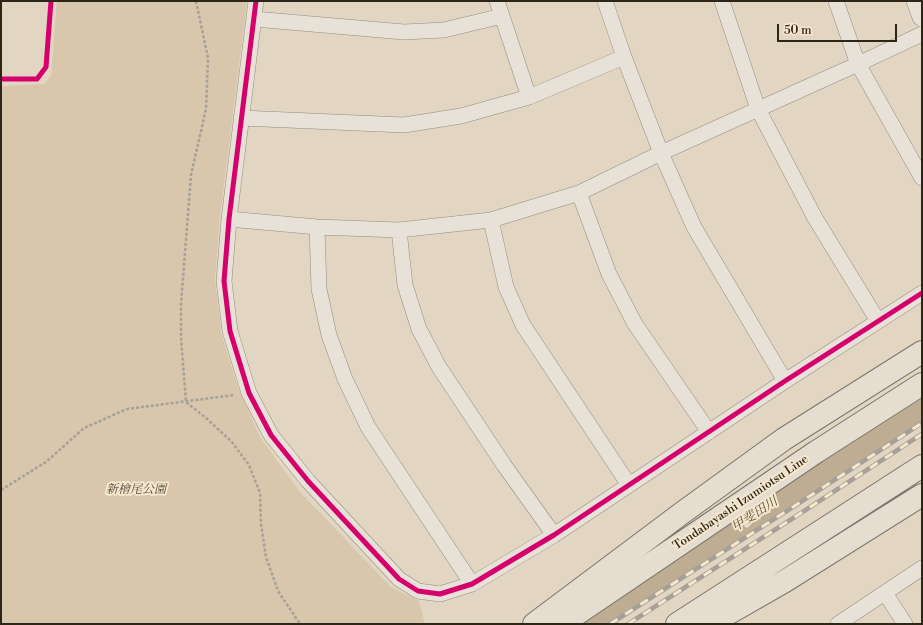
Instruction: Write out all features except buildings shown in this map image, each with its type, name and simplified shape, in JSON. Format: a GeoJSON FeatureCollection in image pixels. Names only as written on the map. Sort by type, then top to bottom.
{"type":"FeatureCollection","features":[{"type":"Feature","properties":{"kind":"main road"},"geometry":{"type":"LineString","coordinates":[[534,624],[784,439],[922,352]]}},
{"type":"Feature","properties":{"kind":"main road","name":"Tondabayashi Izumiotsu Line"},"geometry":{"type":"LineString","coordinates":[[562,624],[816,452],[922,384]]}},
{"type":"Feature","properties":{"kind":"main road"},"geometry":{"type":"LineString","coordinates":[[677,624],[922,466]]}},
{"type":"Feature","properties":{"kind":"main road"},"geometry":{"type":"LineString","coordinates":[[710,624],[785,581],[922,496]]}},
{"type":"Feature","properties":{"kind":"street"},"geometry":{"type":"LineString","coordinates":[[256,1],[229,219],[224,281],[230,331],[249,393],[271,435],[308,481],[399,580],[418,591],[440,594],[472,584],[554,535],[785,381],[922,293]]}},
{"type":"Feature","properties":{"kind":"street"},"geometry":{"type":"LineString","coordinates":[[497,1],[529,97]]}},
{"type":"Feature","properties":{"kind":"street"},"geometry":{"type":"LineString","coordinates":[[605,1],[624,57],[661,153],[694,226],[785,381]]}},
{"type":"Feature","properties":{"kind":"street"},"geometry":{"type":"LineString","coordinates":[[722,1],[758,109],[815,218],[878,321]]}},
{"type":"Feature","properties":{"kind":"street"},"geometry":{"type":"LineString","coordinates":[[836,1],[858,64],[922,178]]}},
{"type":"Feature","properties":{"kind":"street"},"geometry":{"type":"LineString","coordinates":[[916,1],[922,17]]}},
{"type":"Feature","properties":{"kind":"street"},"geometry":{"type":"LineString","coordinates":[[254,19],[404,32],[444,30],[502,16]]}},
{"type":"Feature","properties":{"kind":"street"},"geometry":{"type":"LineString","coordinates":[[229,219],[316,227],[399,230],[491,220],[579,193],[661,153],[922,34]]}},
{"type":"Feature","properties":{"kind":"street"},"geometry":{"type":"LineString","coordinates":[[241,118],[404,125],[461,116],[529,97],[624,57]]}},
{"type":"Feature","properties":{"kind":"street"},"geometry":{"type":"LineString","coordinates":[[579,193],[609,274],[635,324],[710,432]]}},
{"type":"Feature","properties":{"kind":"street"},"geometry":{"type":"LineString","coordinates":[[491,220],[506,288],[523,325],[629,485]]}},
{"type":"Feature","properties":{"kind":"street"},"geometry":{"type":"LineString","coordinates":[[316,227],[320,289],[329,335],[345,379],[368,427],[472,584]]}},
{"type":"Feature","properties":{"kind":"street"},"geometry":{"type":"LineString","coordinates":[[399,230],[405,285],[419,329],[439,367],[504,465],[554,535]]}},
{"type":"Feature","properties":{"kind":"street"},"geometry":{"type":"LineString","coordinates":[[838,624],[922,568]]}},
{"type":"Feature","properties":{"kind":"street"},"geometry":{"type":"LineString","coordinates":[[885,593],[905,624]]}},
{"type":"Feature","properties":{"kind":"path"},"geometry":{"type":"LineString","coordinates":[[1,79],[37,79],[46,68],[51,1]]}},
{"type":"Feature","properties":{"kind":"path"},"geometry":{"type":"LineString","coordinates":[[196,1],[208,58],[206,108],[191,175],[181,304],[181,338],[186,402],[231,441],[248,465],[260,493],[261,524],[266,558],[278,591],[300,624]]}},
{"type":"Feature","properties":{"kind":"path"},"geometry":{"type":"LineString","coordinates":[[1,490],[46,462],[84,428],[127,409],[249,393]]}},
{"type":"Feature","properties":{"kind":"green space","name":"新檜尾公園"},"geometry":{"type":"Polygon","coordinates":[[[57,1],[247,1],[220,216],[215,279],[221,332],[237,385],[260,437],[300,492],[391,587],[419,601],[425,624],[1,624],[1,86],[45,84],[51,75],[57,1]]]}},
{"type":"Feature","properties":{"kind":"waterway","name":"甲斐田川"},"geometry":{"type":"LineString","coordinates":[[588,624],[922,407]]}},
{"type":"Feature","properties":{"kind":"railway"},"geometry":{"type":"LineString","coordinates":[[610,624],[922,423]]}},
{"type":"Feature","properties":{"kind":"railway"},"geometry":{"type":"LineString","coordinates":[[628,624],[922,434]]}},
{"type":"Feature","properties":{"kind":"cycle path"},"geometry":{"type":"LineString","coordinates":[[1,79],[37,79],[46,67],[51,1]]}},
{"type":"Feature","properties":{"kind":"cycle path"},"geometry":{"type":"LineString","coordinates":[[256,1],[229,219],[224,281],[230,331],[249,393],[271,435],[308,481],[399,579],[418,591],[440,594],[472,584],[554,535],[785,381],[922,293]]}}]}
